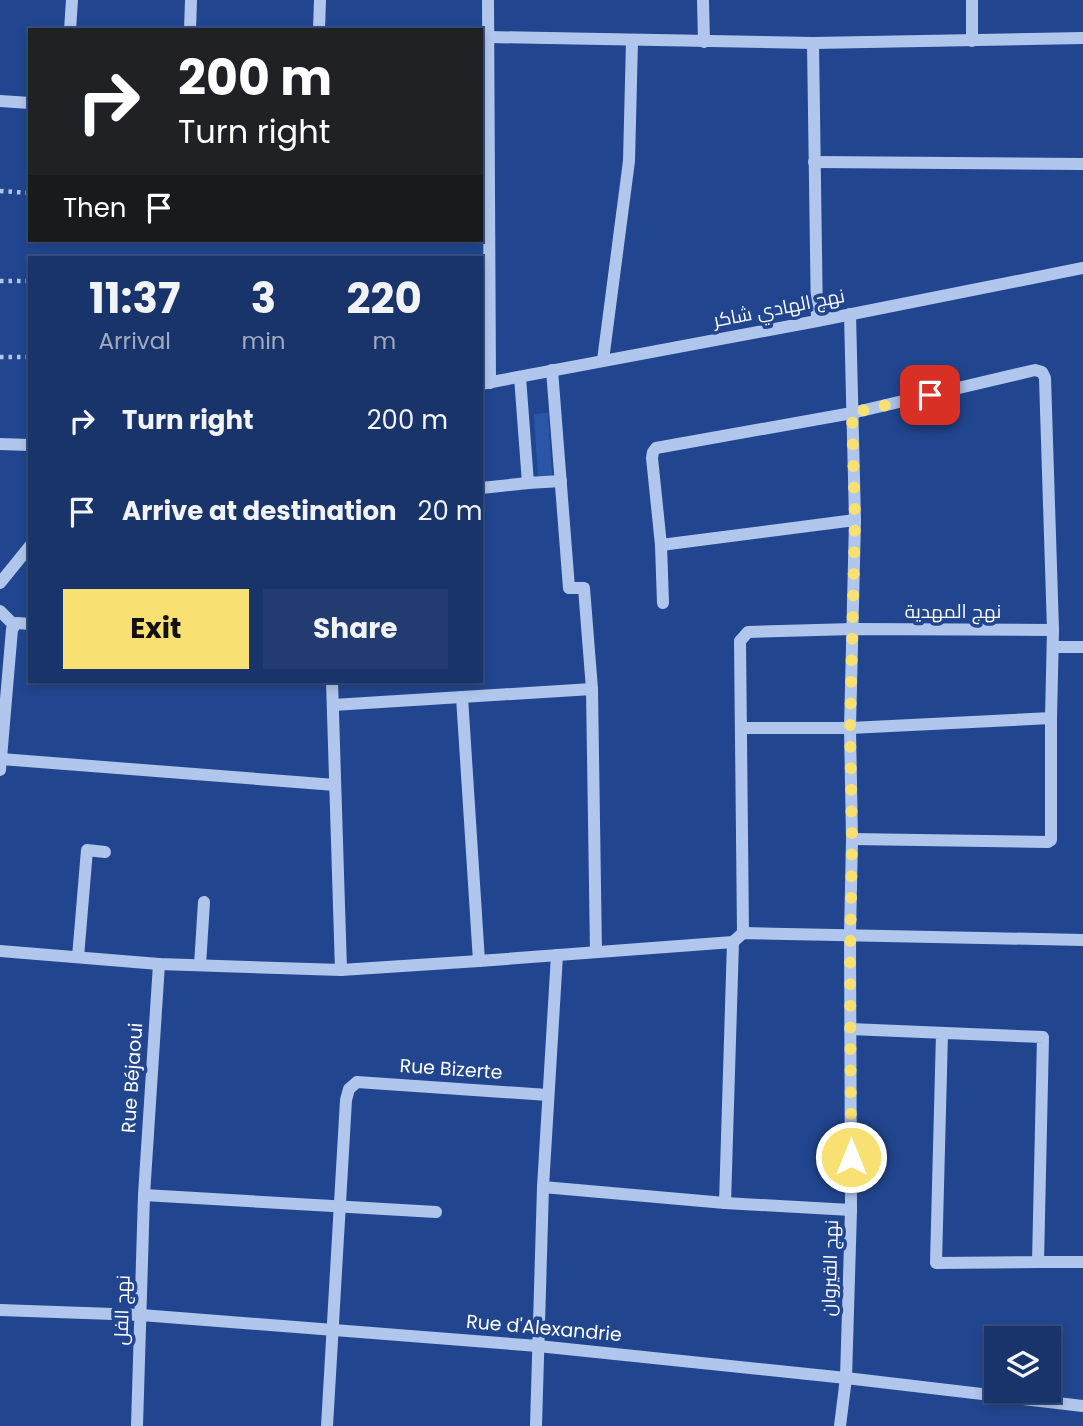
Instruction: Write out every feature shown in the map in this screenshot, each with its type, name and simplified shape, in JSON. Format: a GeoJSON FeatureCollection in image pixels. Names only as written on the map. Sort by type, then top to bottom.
{"type":"FeatureCollection","features":[{"type":"Feature","properties":{"kind":"street"},"geometry":{"type":"LineString","coordinates":[[69,28],[72,0]]}},
{"type":"Feature","properties":{"kind":"street"},"geometry":{"type":"LineString","coordinates":[[190,28],[191,0]]}},
{"type":"Feature","properties":{"kind":"street"},"geometry":{"type":"LineString","coordinates":[[319,28],[320,0]]}},
{"type":"Feature","properties":{"kind":"street"},"geometry":{"type":"LineString","coordinates":[[486,384],[485,132],[488,0]]}},
{"type":"Feature","properties":{"kind":"street"},"geometry":{"type":"LineString","coordinates":[[703,0],[704,42]]}},
{"type":"Feature","properties":{"kind":"street"},"geometry":{"type":"LineString","coordinates":[[972,0],[972,40]]}},
{"type":"Feature","properties":{"kind":"street"},"geometry":{"type":"LineString","coordinates":[[489,37],[813,43],[1083,38]]}},
{"type":"Feature","properties":{"kind":"street"},"geometry":{"type":"LineString","coordinates":[[603,360],[629,161],[632,41]]}},
{"type":"Feature","properties":{"kind":"street"},"geometry":{"type":"LineString","coordinates":[[813,43],[817,321]]}},
{"type":"Feature","properties":{"kind":"street"},"geometry":{"type":"LineString","coordinates":[[0,101],[28,103]]}},
{"type":"Feature","properties":{"kind":"street"},"geometry":{"type":"LineString","coordinates":[[814,162],[1083,164]]}},
{"type":"Feature","properties":{"kind":"street","name":"نهج الهادي شاكر"},"geometry":{"type":"LineString","coordinates":[[486,384],[1083,268]]}},
{"type":"Feature","properties":{"kind":"street","name":"نهج القيروان"},"geometry":{"type":"LineString","coordinates":[[840,1426],[846,1377],[850,1210],[850,728],[855,520],[850,314]]}},
{"type":"Feature","properties":{"kind":"street"},"geometry":{"type":"LineString","coordinates":[[552,370],[569,588],[584,588],[592,689],[596,952]]}},
{"type":"Feature","properties":{"kind":"street"},"geometry":{"type":"LineString","coordinates":[[663,603],[661,545],[652,455],[656,448],[852,413],[1035,370],[1042,372],[1045,378],[1053,630],[1051,838],[1049,842],[852,839]]}},
{"type":"Feature","properties":{"kind":"street"},"geometry":{"type":"LineString","coordinates":[[520,377],[528,483]]}},
{"type":"Feature","properties":{"kind":"street"},"geometry":{"type":"LineString","coordinates":[[0,444],[28,444]]}},
{"type":"Feature","properties":{"kind":"street"},"geometry":{"type":"LineString","coordinates":[[483,488],[561,481]]}},
{"type":"Feature","properties":{"kind":"street"},"geometry":{"type":"LineString","coordinates":[[661,545],[855,520]]}},
{"type":"Feature","properties":{"kind":"street"},"geometry":{"type":"LineString","coordinates":[[0,583],[28,548]]}},
{"type":"Feature","properties":{"kind":"street"},"geometry":{"type":"LineString","coordinates":[[0,611],[14,625]]}},
{"type":"Feature","properties":{"kind":"street"},"geometry":{"type":"LineString","coordinates":[[0,770],[12,629],[16,623],[28,624]]}},
{"type":"Feature","properties":{"kind":"street","name":"نهج المهدية"},"geometry":{"type":"LineString","coordinates":[[741,728],[740,641],[748,632],[853,629],[1053,630]]}},
{"type":"Feature","properties":{"kind":"street"},"geometry":{"type":"LineString","coordinates":[[1053,647],[1083,647]]}},
{"type":"Feature","properties":{"kind":"street"},"geometry":{"type":"LineString","coordinates":[[332,683],[341,970]]}},
{"type":"Feature","properties":{"kind":"street"},"geometry":{"type":"LineString","coordinates":[[333,705],[592,689]]}},
{"type":"Feature","properties":{"kind":"street"},"geometry":{"type":"LineString","coordinates":[[462,697],[479,961]]}},
{"type":"Feature","properties":{"kind":"street"},"geometry":{"type":"LineString","coordinates":[[725,1203],[738,938],[741,728],[850,728],[1051,718]]}},
{"type":"Feature","properties":{"kind":"street"},"geometry":{"type":"LineString","coordinates":[[1,759],[335,785]]}},
{"type":"Feature","properties":{"kind":"street"},"geometry":{"type":"LineString","coordinates":[[78,957],[87,850],[104,852]]}},
{"type":"Feature","properties":{"kind":"street"},"geometry":{"type":"LineString","coordinates":[[200,965],[204,902]]}},
{"type":"Feature","properties":{"kind":"street"},"geometry":{"type":"LineString","coordinates":[[0,951],[159,964],[341,970],[596,952],[738,938],[850,934],[1083,940]]}},
{"type":"Feature","properties":{"kind":"street"},"geometry":{"type":"LineString","coordinates":[[536,1426],[543,1187],[557,955]]}},
{"type":"Feature","properties":{"kind":"street","name":"Rue Béjaoui"},"geometry":{"type":"LineString","coordinates":[[144,1195],[159,964]]}},
{"type":"Feature","properties":{"kind":"street"},"geometry":{"type":"LineString","coordinates":[[850,1028],[1043,1037],[1038,1262]]}},
{"type":"Feature","properties":{"kind":"street"},"geometry":{"type":"LineString","coordinates":[[942,1033],[936,1263],[1083,1262]]}},
{"type":"Feature","properties":{"kind":"street","name":"Rue Bizerte"},"geometry":{"type":"LineString","coordinates":[[341,1206],[347,1092],[357,1082],[548,1095]]}},
{"type":"Feature","properties":{"kind":"street"},"geometry":{"type":"LineString","coordinates":[[543,1187],[725,1203],[850,1210]]}},
{"type":"Feature","properties":{"kind":"street"},"geometry":{"type":"LineString","coordinates":[[144,1195],[436,1212]]}},
{"type":"Feature","properties":{"kind":"street","name":"نهج الفل"},"geometry":{"type":"LineString","coordinates":[[137,1426],[144,1195]]}},
{"type":"Feature","properties":{"kind":"street"},"geometry":{"type":"LineString","coordinates":[[327,1426],[341,1206]]}},
{"type":"Feature","properties":{"kind":"street","name":"Rue d'Alexandrie"},"geometry":{"type":"LineString","coordinates":[[0,1310],[141,1315],[538,1346],[846,1377],[1083,1406]]}},
{"type":"Feature","properties":{"kind":"path"},"geometry":{"type":"LineString","coordinates":[[0,191],[28,193]]}},
{"type":"Feature","properties":{"kind":"path"},"geometry":{"type":"LineString","coordinates":[[0,281],[28,281]]}},
{"type":"Feature","properties":{"kind":"path"},"geometry":{"type":"LineString","coordinates":[[0,357],[28,357]]}},
{"type":"Feature","properties":{"kind":"shaded area"},"geometry":{"type":"Polygon","coordinates":[[[548,413],[552,476],[538,477],[534,414],[548,413]]]}},
{"type":"Feature","properties":{"kind":"route"},"geometry":{"type":"LineString","coordinates":[[851,1157],[850,728],[855,520],[852,413],[930,395]]}}]}
